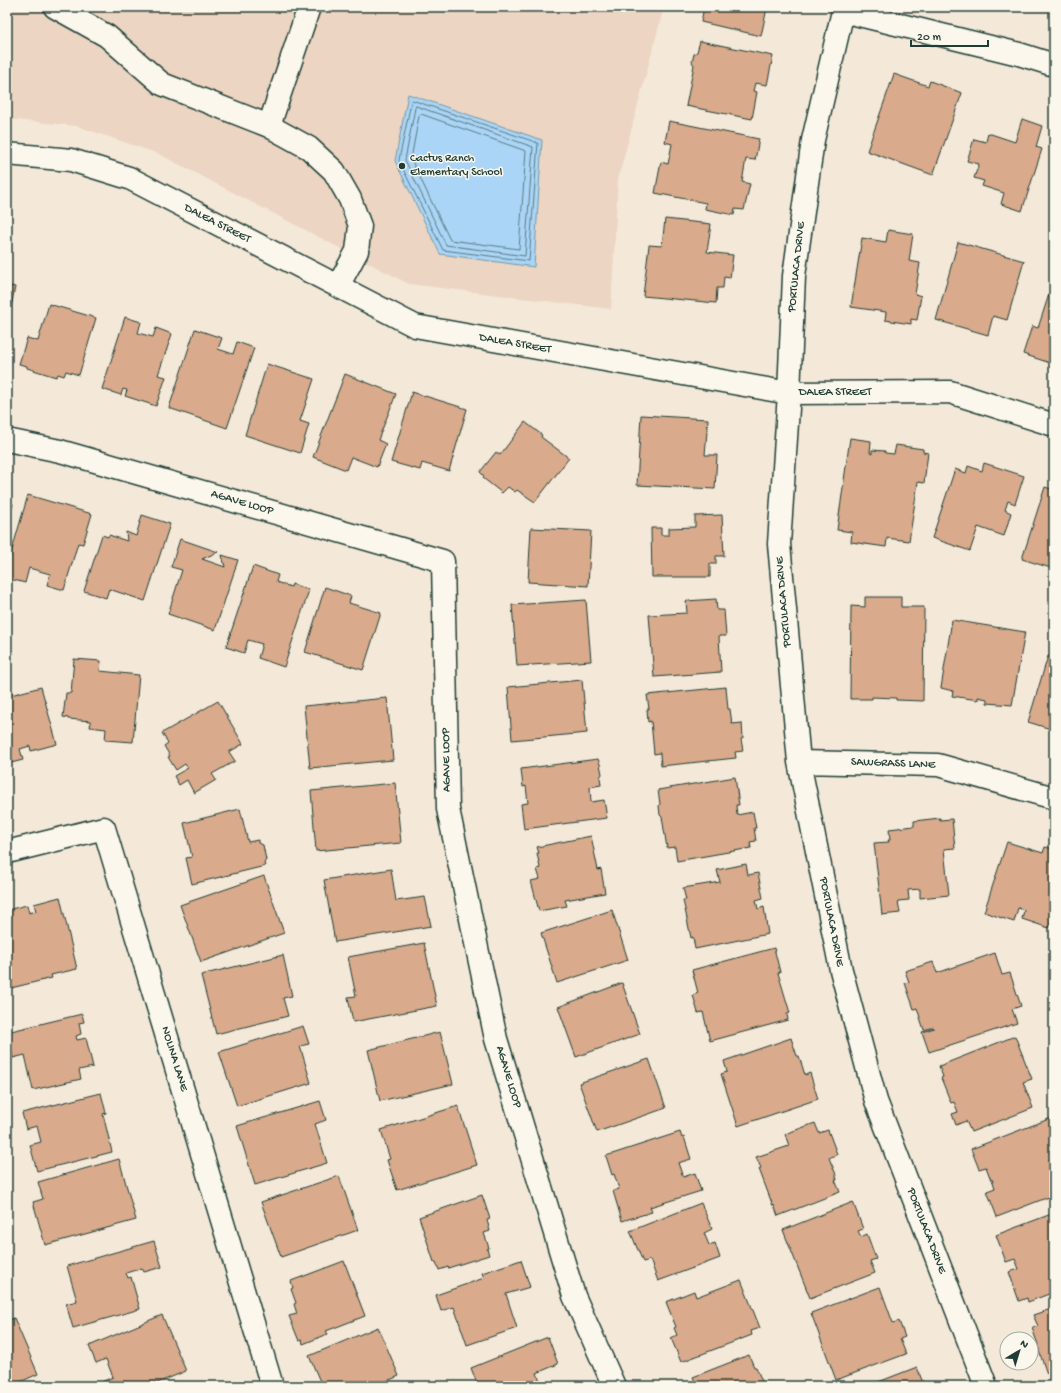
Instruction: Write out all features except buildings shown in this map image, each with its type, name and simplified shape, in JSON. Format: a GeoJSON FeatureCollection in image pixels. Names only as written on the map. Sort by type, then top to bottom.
{"type":"FeatureCollection","features":[{"type":"Feature","properties":{"kind":"street"},"geometry":{"type":"LineString","coordinates":[[55,7],[107,36],[162,84],[269,126],[309,148],[334,170],[350,199],[360,226],[357,251],[338,286]]}},
{"type":"Feature","properties":{"kind":"street"},"geometry":{"type":"LineString","coordinates":[[269,126],[309,7]]}},
{"type":"Feature","properties":{"kind":"street","name":"PORTULACA DRIVE"},"geometry":{"type":"LineString","coordinates":[[986,1386],[876,1101],[841,970],[799,762],[779,544],[789,393],[794,276],[813,140],[842,11],[1019,54],[1054,65]]}},
{"type":"Feature","properties":{"kind":"street","name":"DALEA STREET"},"geometry":{"type":"LineString","coordinates":[[7,154],[71,160],[129,178],[415,326],[789,393],[950,392],[1054,425]]}},
{"type":"Feature","properties":{"kind":"street","name":"AGAVE LOOP"},"geometry":{"type":"LineString","coordinates":[[7,440],[60,451],[443,561],[449,817],[496,1039],[574,1296],[614,1386]]}},
{"type":"Feature","properties":{"kind":"street","name":"SAWGRASS LANE"},"geometry":{"type":"LineString","coordinates":[[799,762],[938,765],[1054,798]]}},
{"type":"Feature","properties":{"kind":"street","name":"NOLINA LANE"},"geometry":{"type":"LineString","coordinates":[[7,852],[104,828],[272,1386]]}},
{"type":"Feature","properties":{"kind":"shaded area","name":"Cactus Ranch Elementary School"},"geometry":{"type":"Polygon","coordinates":[[[7,7],[664,7],[618,179],[611,309],[409,284],[159,154],[77,126],[7,119],[7,7]]]}},
{"type":"Feature","properties":{"kind":"water"},"geometry":{"type":"Polygon","coordinates":[[[408,94],[542,140],[534,267],[440,254],[395,161],[408,94]]]}},
{"type":"Feature","properties":{"kind":"place","name":"Cactus Ranch Elementary School"},"geometry":{"type":"Point","coordinates":[402,166]}}]}
